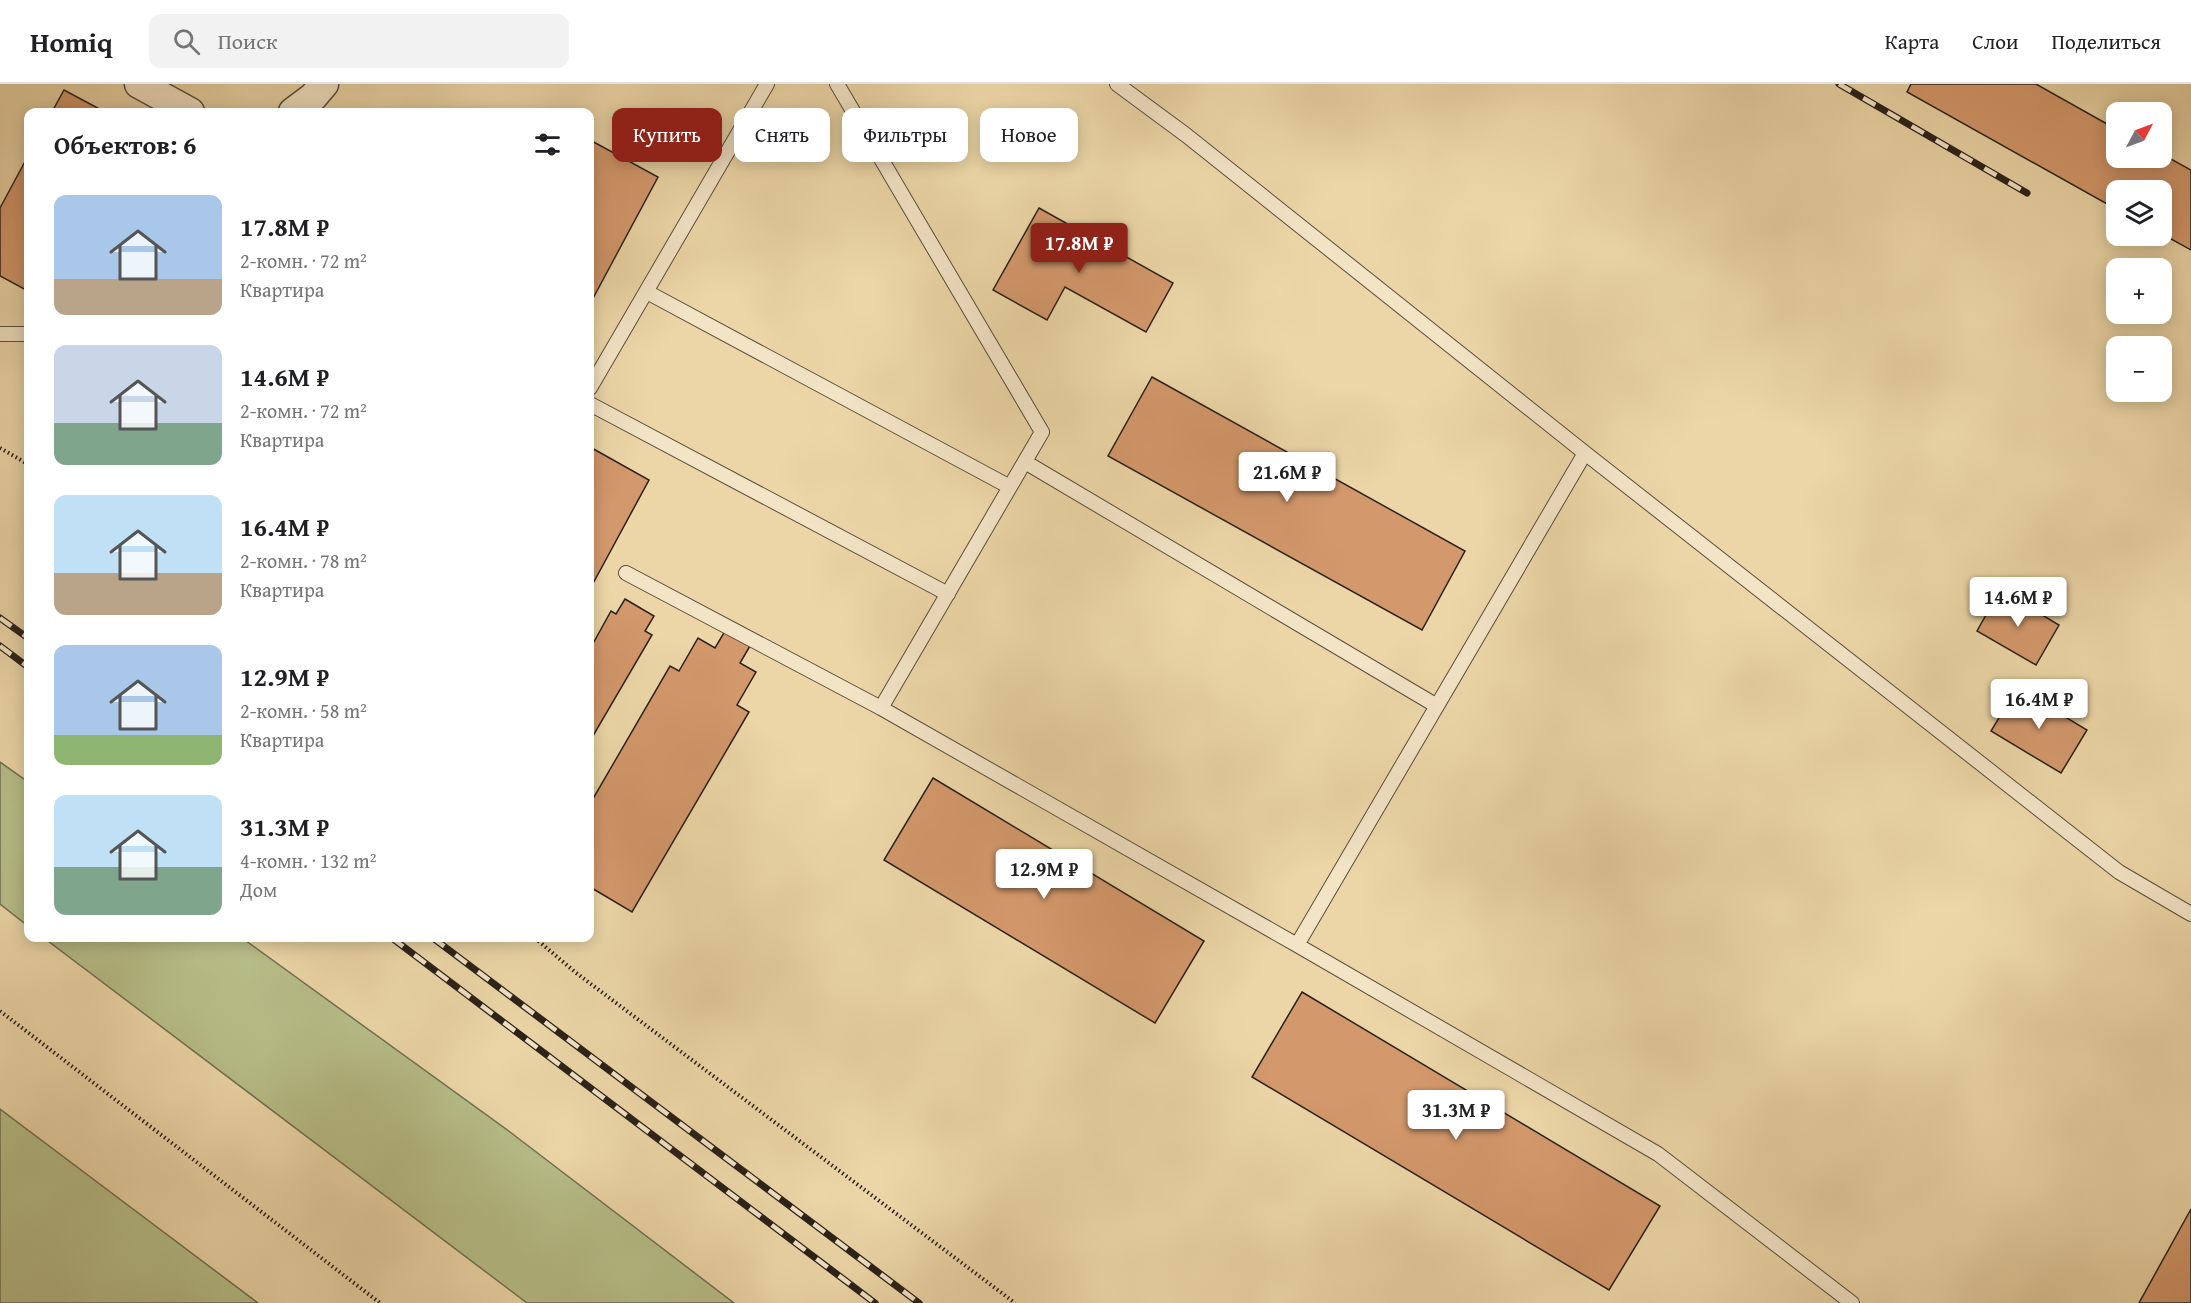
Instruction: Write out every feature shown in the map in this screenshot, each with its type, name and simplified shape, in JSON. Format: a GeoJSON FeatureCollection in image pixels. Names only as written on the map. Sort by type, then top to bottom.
{"type":"FeatureCollection","features":[{"type":"Feature","properties":{"kind":"street"},"geometry":{"type":"LineString","coordinates":[[139,84],[183,108]]}},
{"type":"Feature","properties":{"kind":"street"},"geometry":{"type":"LineString","coordinates":[[298,108],[313,97],[324,84]]}},
{"type":"Feature","properties":{"kind":"lane"},"geometry":{"type":"LineString","coordinates":[[594,381],[767,84]]}},
{"type":"Feature","properties":{"kind":"lane"},"geometry":{"type":"LineString","coordinates":[[837,84],[1042,432],[881,708]]}},
{"type":"Feature","properties":{"kind":"lane"},"geometry":{"type":"LineString","coordinates":[[1117,84],[1186,135],[1585,453],[2119,872],[2191,914]]}},
{"type":"Feature","properties":{"kind":"lane"},"geometry":{"type":"LineString","coordinates":[[647,292],[1010,486]]}},
{"type":"Feature","properties":{"kind":"lane"},"geometry":{"type":"LineString","coordinates":[[0,334],[24,334]]}},
{"type":"Feature","properties":{"kind":"lane"},"geometry":{"type":"LineString","coordinates":[[594,406],[948,594]]}},
{"type":"Feature","properties":{"kind":"lane"},"geometry":{"type":"LineString","coordinates":[[1297,945],[1585,453]]}},
{"type":"Feature","properties":{"kind":"lane"},"geometry":{"type":"LineString","coordinates":[[1025,462],[1437,706]]}},
{"type":"Feature","properties":{"kind":"lane"},"geometry":{"type":"LineString","coordinates":[[626,573],[881,708],[1658,1154],[1852,1303]]}},
{"type":"Feature","properties":{"kind":"path"},"geometry":{"type":"LineString","coordinates":[[0,448],[24,462]]}},
{"type":"Feature","properties":{"kind":"path"},"geometry":{"type":"LineString","coordinates":[[540,942],[575,972],[1015,1303]]}},
{"type":"Feature","properties":{"kind":"path"},"geometry":{"type":"LineString","coordinates":[[0,1011],[380,1303]]}},
{"type":"Feature","properties":{"kind":"green space"},"geometry":{"type":"Polygon","coordinates":[[[0,762],[24,779],[24,923],[0,904],[0,762]]]}},
{"type":"Feature","properties":{"kind":"green space"},"geometry":{"type":"Polygon","coordinates":[[[49,942],[248,942],[510,1132],[734,1303],[527,1303],[49,942]]]}},
{"type":"Feature","properties":{"kind":"green space"},"geometry":{"type":"Polygon","coordinates":[[[0,1109],[258,1303],[0,1303],[0,1109]]]}},
{"type":"Feature","properties":{"kind":"building"},"geometry":{"type":"Polygon","coordinates":[[[1911,84],[2036,84],[2106,123],[2106,168],[2172,168],[2172,160],[2191,170],[2191,250],[2172,240],[2172,180],[2106,180],[2106,203],[1907,92],[1911,84]]]}},
{"type":"Feature","properties":{"kind":"building"},"geometry":{"type":"Polygon","coordinates":[[[64,90],[98,108],[54,108],[64,90]]]}},
{"type":"Feature","properties":{"kind":"building"},"geometry":{"type":"Polygon","coordinates":[[[594,142],[612,152],[612,162],[630,162],[658,177],[594,297],[594,142]]]}},
{"type":"Feature","properties":{"kind":"building"},"geometry":{"type":"Polygon","coordinates":[[[24,163],[24,289],[0,276],[0,208],[24,163]]]}},
{"type":"Feature","properties":{"kind":"building"},"geometry":{"type":"Polygon","coordinates":[[[1039,208],[1173,283],[1146,332],[1065,287],[1047,320],[993,290],[1039,208]]]}},
{"type":"Feature","properties":{"kind":"building"},"geometry":{"type":"Polygon","coordinates":[[[1152,377],[1465,551],[1422,630],[1108,456],[1152,377]]]}},
{"type":"Feature","properties":{"kind":"building"},"geometry":{"type":"Polygon","coordinates":[[[594,449],[649,480],[594,582],[594,449]]]}},
{"type":"Feature","properties":{"kind":"building"},"geometry":{"type":"Polygon","coordinates":[[[2000,590],[2059,625],[2036,665],[1977,631],[2000,590]]]}},
{"type":"Feature","properties":{"kind":"building"},"geometry":{"type":"Polygon","coordinates":[[[625,599],[654,616],[645,631],[652,635],[594,734],[594,642],[611,611],[616,614],[625,599]]]}},
{"type":"Feature","properties":{"kind":"building"},"geometry":{"type":"Polygon","coordinates":[[[725,631],[750,646],[740,663],[756,672],[737,705],[749,712],[632,912],[594,889],[594,797],[670,666],[679,671],[698,638],[715,648],[725,631]]]}},
{"type":"Feature","properties":{"kind":"building"},"geometry":{"type":"Polygon","coordinates":[[[2017,688],[2087,730],[2061,773],[1991,731],[2017,688]]]}},
{"type":"Feature","properties":{"kind":"building"},"geometry":{"type":"Polygon","coordinates":[[[933,778],[1204,941],[1155,1023],[884,860],[933,778]]]}},
{"type":"Feature","properties":{"kind":"building"},"geometry":{"type":"Polygon","coordinates":[[[1302,992],[1660,1206],[1609,1290],[1252,1077],[1302,992]]]}},
{"type":"Feature","properties":{"kind":"building"},"geometry":{"type":"Polygon","coordinates":[[[2191,1209],[2191,1303],[2139,1303],[2191,1209]]]}},
{"type":"Feature","properties":{"kind":"railway"},"geometry":{"type":"LineString","coordinates":[[1839,84],[2027,193]]}},
{"type":"Feature","properties":{"kind":"railway"},"geometry":{"type":"LineString","coordinates":[[0,618],[24,635]]}},
{"type":"Feature","properties":{"kind":"railway"},"geometry":{"type":"LineString","coordinates":[[0,646],[24,664]]}},
{"type":"Feature","properties":{"kind":"railway"},"geometry":{"type":"LineString","coordinates":[[397,942],[875,1303]]}},
{"type":"Feature","properties":{"kind":"railway"},"geometry":{"type":"LineString","coordinates":[[438,942],[919,1303]]}}]}
